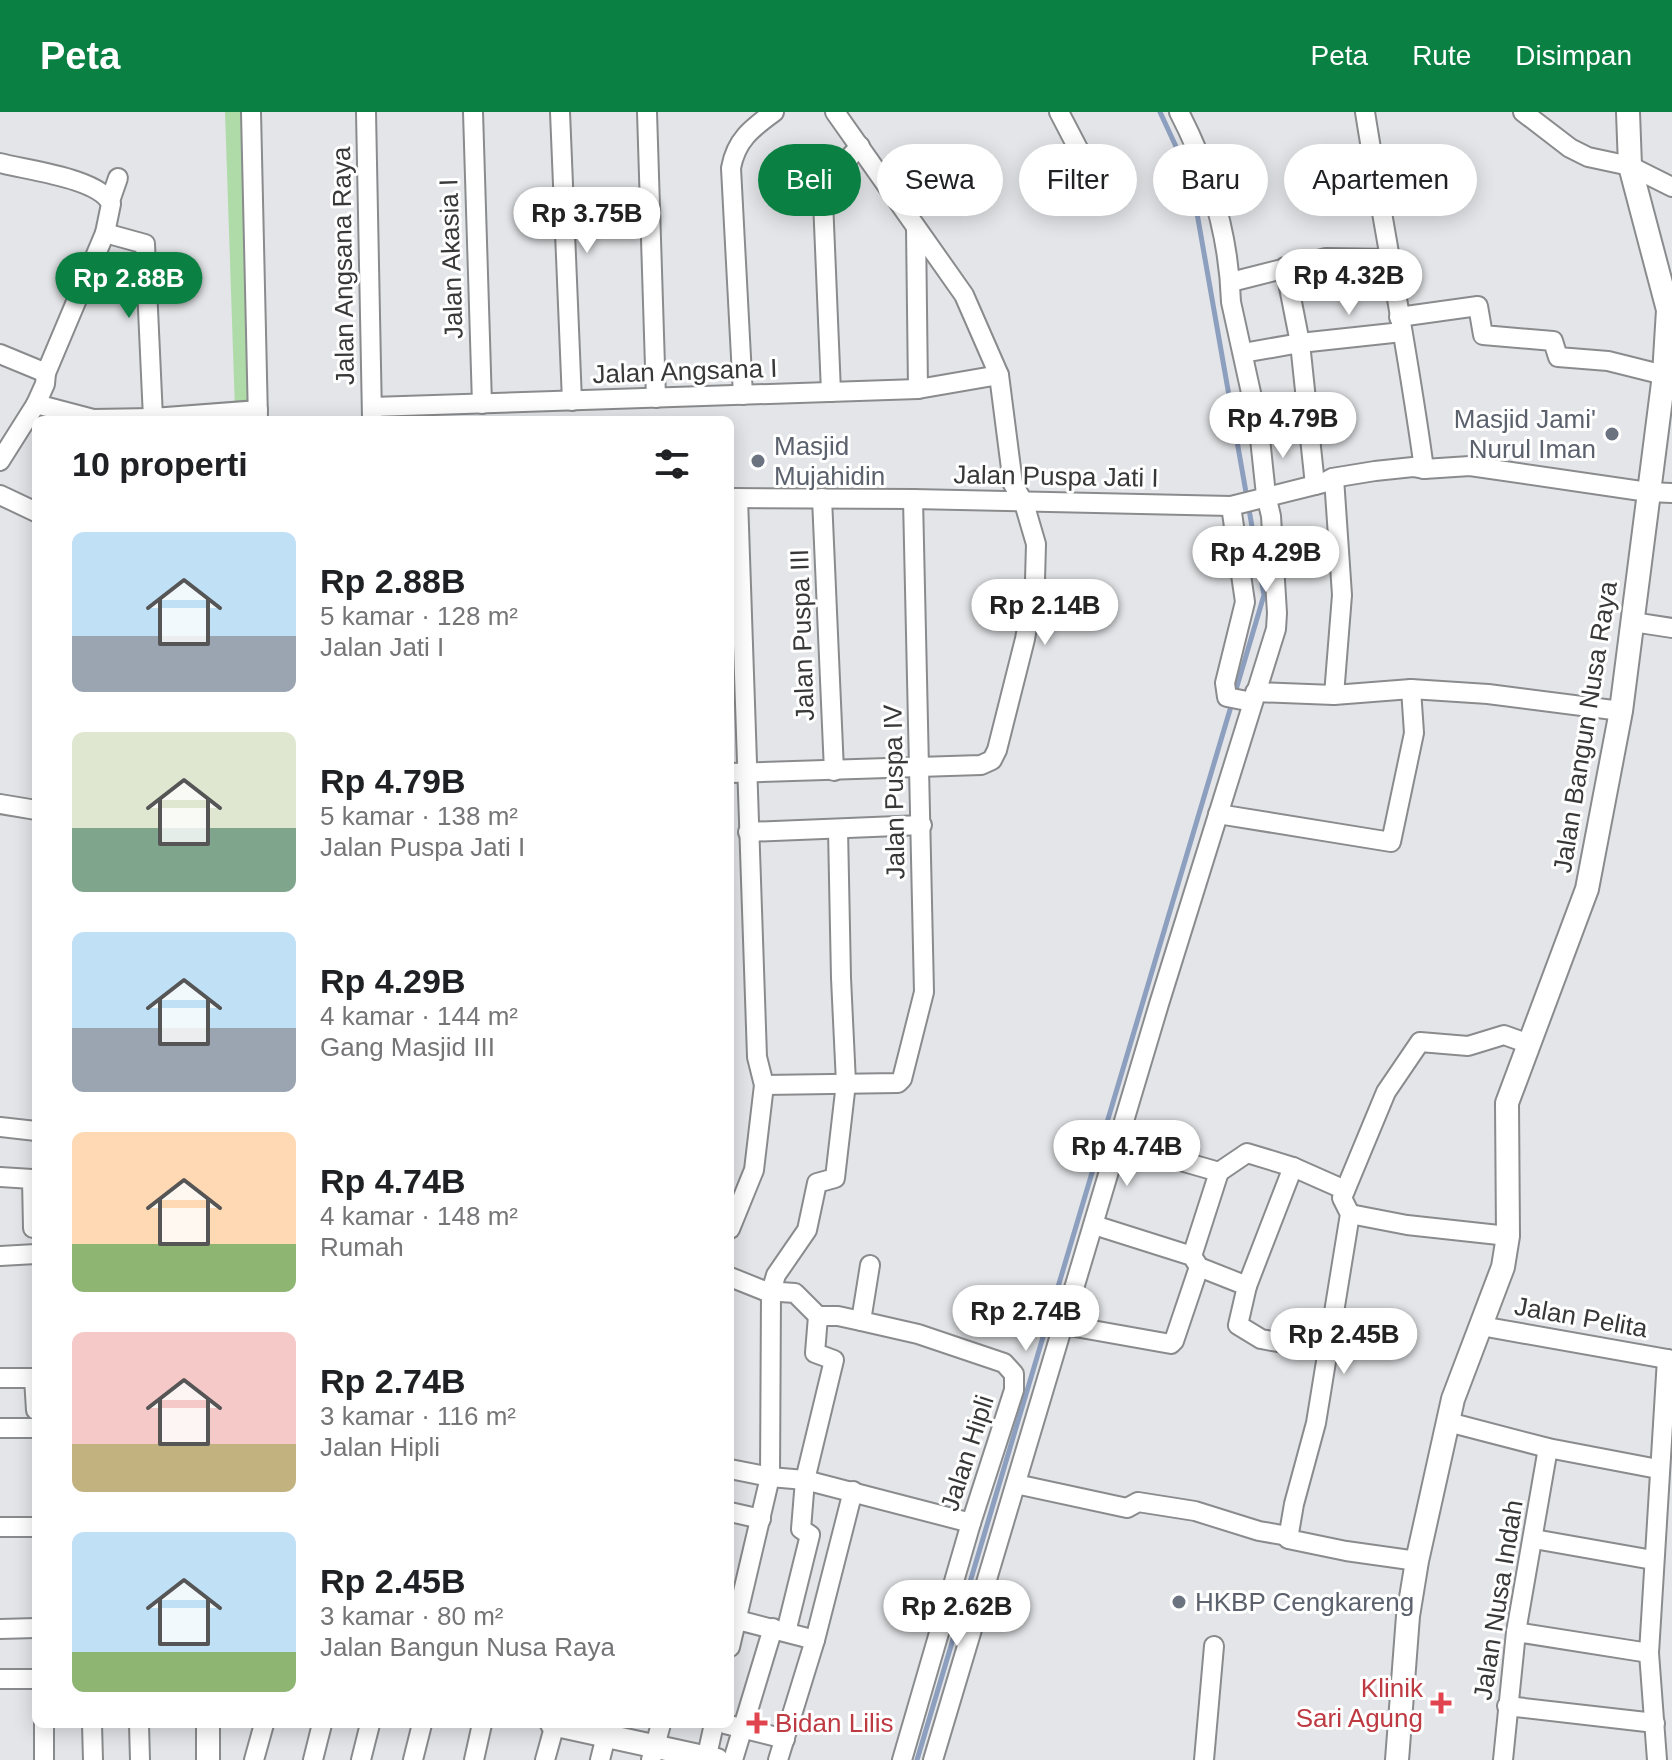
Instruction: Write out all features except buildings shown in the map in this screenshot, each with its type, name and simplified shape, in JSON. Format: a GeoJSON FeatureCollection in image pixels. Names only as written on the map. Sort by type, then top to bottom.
{"type":"FeatureCollection","features":[{"type":"Feature","properties":{"kind":"street"},"geometry":{"type":"LineString","coordinates":[[223,416],[258,415],[251,112]]}},
{"type":"Feature","properties":{"kind":"street","name":"Jalan Angsana Raya"},"geometry":{"type":"LineString","coordinates":[[366,112],[372,414]]}},
{"type":"Feature","properties":{"kind":"street","name":"Jalan Akasia I"},"geometry":{"type":"LineString","coordinates":[[473,112],[482,404]]}},
{"type":"Feature","properties":{"kind":"street"},"geometry":{"type":"LineString","coordinates":[[560,112],[572,401]]}},
{"type":"Feature","properties":{"kind":"street"},"geometry":{"type":"LineString","coordinates":[[647,112],[656,398]]}},
{"type":"Feature","properties":{"kind":"street"},"geometry":{"type":"LineString","coordinates":[[743,395],[731,168],[734,154],[745,134],[774,112]]}},
{"type":"Feature","properties":{"kind":"street"},"geometry":{"type":"LineString","coordinates":[[835,112],[859,144]]}},
{"type":"Feature","properties":{"kind":"street"},"geometry":{"type":"LineString","coordinates":[[1059,112],[1076,144]]}},
{"type":"Feature","properties":{"kind":"street"},"geometry":{"type":"LineString","coordinates":[[933,1760],[1218,814],[1245,698],[1276,629],[1271,516],[1263,496],[1259,429],[1231,302],[1231,282],[1214,198],[1197,147],[1179,112]]}},
{"type":"Feature","properties":{"kind":"street"},"geometry":{"type":"LineString","coordinates":[[1365,112],[1411,370],[1424,469]]}},
{"type":"Feature","properties":{"kind":"street"},"geometry":{"type":"LineString","coordinates":[[1523,112],[1570,148],[1588,157],[1630,166],[1672,187]]}},
{"type":"Feature","properties":{"kind":"street","name":"Jalan Bangun Nusa Raya"},"geometry":{"type":"LineString","coordinates":[[1397,1760],[1408,1616],[1417,1561],[1448,1422],[1470,1350],[1503,1267],[1508,1236],[1507,1103],[1587,889],[1621,711],[1648,492],[1668,373],[1668,310],[1630,166],[1628,112]]}},
{"type":"Feature","properties":{"kind":"street"},"geometry":{"type":"LineString","coordinates":[[738,773],[981,765],[992,760],[1025,639],[1035,580],[1036,544],[1024,503],[1013,484],[999,375],[964,295],[861,147]]}},
{"type":"Feature","properties":{"kind":"street"},"geometry":{"type":"LineString","coordinates":[[0,163],[64,176],[110,201]]}},
{"type":"Feature","properties":{"kind":"street"},"geometry":{"type":"LineString","coordinates":[[0,461],[45,384],[46,373],[105,233],[110,201],[118,178]]}},
{"type":"Feature","properties":{"kind":"street"},"geometry":{"type":"LineString","coordinates":[[824,216],[831,392]]}},
{"type":"Feature","properties":{"kind":"street"},"geometry":{"type":"LineString","coordinates":[[916,228],[918,389]]}},
{"type":"Feature","properties":{"kind":"street"},"geometry":{"type":"LineString","coordinates":[[105,233],[139,240],[147,250],[153,416]]}},
{"type":"Feature","properties":{"kind":"street"},"geometry":{"type":"LineString","coordinates":[[1231,282],[1326,258],[1389,259]]}},
{"type":"Feature","properties":{"kind":"street"},"geometry":{"type":"LineString","coordinates":[[1285,267],[1300,343],[1315,485]]}},
{"type":"Feature","properties":{"kind":"street"},"geometry":{"type":"LineString","coordinates":[[1243,353],[1401,325],[1478,306],[1483,335],[1553,341],[1558,357],[1608,361],[1668,373]]}},
{"type":"Feature","properties":{"kind":"street"},"geometry":{"type":"LineString","coordinates":[[0,354],[46,373]]}},
{"type":"Feature","properties":{"kind":"street","name":"Jalan Angsana I"},"geometry":{"type":"LineString","coordinates":[[372,414],[482,404],[918,389],[999,375]]}},
{"type":"Feature","properties":{"kind":"street"},"geometry":{"type":"LineString","coordinates":[[36,404],[80,416]]}},
{"type":"Feature","properties":{"kind":"street","name":"Jalan Puspa Jati I"},"geometry":{"type":"LineString","coordinates":[[734,498],[1235,504],[1334,478],[1400,468],[1470,466],[1672,493]]}},
{"type":"Feature","properties":{"kind":"street"},"geometry":{"type":"LineString","coordinates":[[1334,478],[1342,595],[1334,695]]}},
{"type":"Feature","properties":{"kind":"street"},"geometry":{"type":"LineString","coordinates":[[0,495],[32,510]]}},
{"type":"Feature","properties":{"kind":"street"},"geometry":{"type":"LineString","coordinates":[[734,498],[738,773],[748,832],[757,1057],[764,1085],[754,1170],[734,1219]]}},
{"type":"Feature","properties":{"kind":"street","name":"Jalan Puspa III"},"geometry":{"type":"LineString","coordinates":[[822,498],[834,771]]}},
{"type":"Feature","properties":{"kind":"street","name":"Jalan Puspa IV"},"geometry":{"type":"LineString","coordinates":[[846,1083],[901,1082],[924,992],[913,499]]}},
{"type":"Feature","properties":{"kind":"street"},"geometry":{"type":"LineString","coordinates":[[1235,504],[1245,602],[1225,683],[1227,697],[1334,695],[1411,689],[1488,694],[1621,711]]}},
{"type":"Feature","properties":{"kind":"street"},"geometry":{"type":"LineString","coordinates":[[1633,622],[1672,628]]}},
{"type":"Feature","properties":{"kind":"street"},"geometry":{"type":"LineString","coordinates":[[1218,814],[1391,842],[1414,733],[1411,689]]}},
{"type":"Feature","properties":{"kind":"street"},"geometry":{"type":"LineString","coordinates":[[0,804],[32,809]]}},
{"type":"Feature","properties":{"kind":"street"},"geometry":{"type":"LineString","coordinates":[[748,832],[922,825]]}},
{"type":"Feature","properties":{"kind":"street"},"geometry":{"type":"LineString","coordinates":[[734,1615],[770,1477],[771,1292],[776,1275],[807,1230],[817,1183],[835,1178],[846,1083],[838,829]]}},
{"type":"Feature","properties":{"kind":"street"},"geometry":{"type":"LineString","coordinates":[[1288,1536],[1316,1423],[1350,1214],[1342,1198],[1386,1092],[1420,1042],[1468,1046],[1504,1035],[1529,1044]]}},
{"type":"Feature","properties":{"kind":"street"},"geometry":{"type":"LineString","coordinates":[[764,1085],[846,1083]]}},
{"type":"Feature","properties":{"kind":"street"},"geometry":{"type":"LineString","coordinates":[[0,1127],[32,1131]]}},
{"type":"Feature","properties":{"kind":"street"},"geometry":{"type":"LineString","coordinates":[[1118,1143],[1219,1172]]}},
{"type":"Feature","properties":{"kind":"street"},"geometry":{"type":"LineString","coordinates":[[1064,1325],[1171,1344],[1219,1172],[1247,1153],[1293,1167],[1345,1190]]}},
{"type":"Feature","properties":{"kind":"street"},"geometry":{"type":"LineString","coordinates":[[1293,1167],[1247,1286],[1238,1325],[1261,1339],[1327,1351]]}},
{"type":"Feature","properties":{"kind":"street"},"geometry":{"type":"LineString","coordinates":[[0,1177],[32,1179]]}},
{"type":"Feature","properties":{"kind":"street"},"geometry":{"type":"LineString","coordinates":[[1350,1214],[1407,1225],[1508,1236]]}},
{"type":"Feature","properties":{"kind":"street"},"geometry":{"type":"LineString","coordinates":[[1094,1225],[1195,1262],[1247,1286]]}},
{"type":"Feature","properties":{"kind":"street"},"geometry":{"type":"LineString","coordinates":[[0,1256],[32,1254]]}},
{"type":"Feature","properties":{"kind":"street"},"geometry":{"type":"LineString","coordinates":[[734,1278],[771,1292],[795,1293],[818,1316],[861,1321],[870,1265]]}},
{"type":"Feature","properties":{"kind":"street"},"geometry":{"type":"LineString","coordinates":[[818,1316],[815,1353],[834,1360],[805,1480],[801,1529],[810,1535],[840,1543]]}},
{"type":"Feature","properties":{"kind":"street","name":"Jalan Hipli"},"geometry":{"type":"LineString","coordinates":[[861,1321],[918,1334],[1004,1363],[1011,1368],[1014,1390],[971,1523],[902,1760]]}},
{"type":"Feature","properties":{"kind":"street","name":"Jalan Pelita"},"geometry":{"type":"LineString","coordinates":[[1481,1326],[1669,1359]]}},
{"type":"Feature","properties":{"kind":"street"},"geometry":{"type":"LineString","coordinates":[[1657,1760],[1649,1653],[1658,1469],[1669,1359]]}},
{"type":"Feature","properties":{"kind":"street"},"geometry":{"type":"LineString","coordinates":[[0,1378],[32,1378]]}},
{"type":"Feature","properties":{"kind":"street"},"geometry":{"type":"LineString","coordinates":[[1448,1422],[1548,1448],[1658,1469]]}},
{"type":"Feature","properties":{"kind":"street"},"geometry":{"type":"LineString","coordinates":[[0,1428],[32,1428]]}},
{"type":"Feature","properties":{"kind":"street","name":"Jalan Nusa Indah"},"geometry":{"type":"LineString","coordinates":[[1503,1760],[1516,1632],[1548,1448]]}},
{"type":"Feature","properties":{"kind":"street"},"geometry":{"type":"LineString","coordinates":[[734,1470],[805,1480],[971,1523]]}},
{"type":"Feature","properties":{"kind":"street"},"geometry":{"type":"LineString","coordinates":[[1016,1484],[1127,1508],[1138,1502],[1195,1511],[1259,1531],[1288,1536],[1290,1540],[1417,1561]]}},
{"type":"Feature","properties":{"kind":"street"},"geometry":{"type":"LineString","coordinates":[[778,1760],[815,1640],[853,1491]]}},
{"type":"Feature","properties":{"kind":"street"},"geometry":{"type":"LineString","coordinates":[[734,1513],[761,1519]]}},
{"type":"Feature","properties":{"kind":"street"},"geometry":{"type":"LineString","coordinates":[[0,1527],[32,1527]]}},
{"type":"Feature","properties":{"kind":"street"},"geometry":{"type":"LineString","coordinates":[[785,1739],[734,1726],[780,1630],[810,1535]]}},
{"type":"Feature","properties":{"kind":"street"},"geometry":{"type":"LineString","coordinates":[[1534,1539],[1653,1560]]}},
{"type":"Feature","properties":{"kind":"street"},"geometry":{"type":"LineString","coordinates":[[734,1619],[815,1640]]}},
{"type":"Feature","properties":{"kind":"street"},"geometry":{"type":"LineString","coordinates":[[0,1629],[32,1628]]}},
{"type":"Feature","properties":{"kind":"street"},"geometry":{"type":"LineString","coordinates":[[1516,1632],[1649,1653]]}},
{"type":"Feature","properties":{"kind":"street"},"geometry":{"type":"LineString","coordinates":[[1204,1760],[1214,1646]]}},
{"type":"Feature","properties":{"kind":"street"},"geometry":{"type":"LineString","coordinates":[[0,1679],[32,1679]]}},
{"type":"Feature","properties":{"kind":"street"},"geometry":{"type":"LineString","coordinates":[[1507,1706],[1655,1723]]}},
{"type":"Feature","properties":{"kind":"street"},"geometry":{"type":"LineString","coordinates":[[44,1728],[44,1760]]}},
{"type":"Feature","properties":{"kind":"street"},"geometry":{"type":"LineString","coordinates":[[92,1728],[93,1760]]}},
{"type":"Feature","properties":{"kind":"street"},"geometry":{"type":"LineString","coordinates":[[139,1728],[140,1760]]}},
{"type":"Feature","properties":{"kind":"street"},"geometry":{"type":"LineString","coordinates":[[208,1728],[208,1760]]}},
{"type":"Feature","properties":{"kind":"street"},"geometry":{"type":"LineString","coordinates":[[254,1760],[263,1728]]}},
{"type":"Feature","properties":{"kind":"street"},"geometry":{"type":"LineString","coordinates":[[313,1760],[321,1728]]}},
{"type":"Feature","properties":{"kind":"street"},"geometry":{"type":"LineString","coordinates":[[361,1760],[369,1728]]}},
{"type":"Feature","properties":{"kind":"street"},"geometry":{"type":"LineString","coordinates":[[413,1760],[421,1728]]}},
{"type":"Feature","properties":{"kind":"street"},"geometry":{"type":"LineString","coordinates":[[474,1760],[481,1728]]}},
{"type":"Feature","properties":{"kind":"street"},"geometry":{"type":"LineString","coordinates":[[545,1760],[553,1728]]}},
{"type":"Feature","properties":{"kind":"street"},"geometry":{"type":"LineString","coordinates":[[584,1728],[607,1731],[653,1754],[709,1759],[713,1728]]}},
{"type":"Feature","properties":{"kind":"street"},"geometry":{"type":"LineString","coordinates":[[653,1754],[660,1728]]}},
{"type":"Feature","properties":{"kind":"street"},"geometry":{"type":"LineString","coordinates":[[733,1760],[734,1728]]}},
{"type":"Feature","properties":{"kind":"street"},"geometry":{"type":"LineString","coordinates":[[600,1760],[607,1731]]}},
{"type":"Feature","properties":{"kind":"green space"},"geometry":{"type":"Polygon","coordinates":[[[225,112],[249,112],[254,408],[235,410],[225,112]]]}},
{"type":"Feature","properties":{"kind":"waterway"},"geometry":{"type":"LineString","coordinates":[[1160,112],[1191,179],[1264,595],[1235,693]]}},
{"type":"Feature","properties":{"kind":"waterway"},"geometry":{"type":"LineString","coordinates":[[917,1760],[1232,703]]}},
{"type":"Feature","properties":{"kind":"place","name":"Masjid Jami' Nurul Iman"},"geometry":{"type":"Point","coordinates":[1612,434]}},
{"type":"Feature","properties":{"kind":"place","name":"Masjid Mujahidin"},"geometry":{"type":"Point","coordinates":[758,461]}},
{"type":"Feature","properties":{"kind":"place","name":"HKBP Cengkareng"},"geometry":{"type":"Point","coordinates":[1179,1602]}},
{"type":"Feature","properties":{"kind":"place","name":"Klinik Sari Agung"},"geometry":{"type":"Point","coordinates":[1441,1703]}},
{"type":"Feature","properties":{"kind":"place","name":"Bidan Lilis"},"geometry":{"type":"Point","coordinates":[757,1723]}}]}
